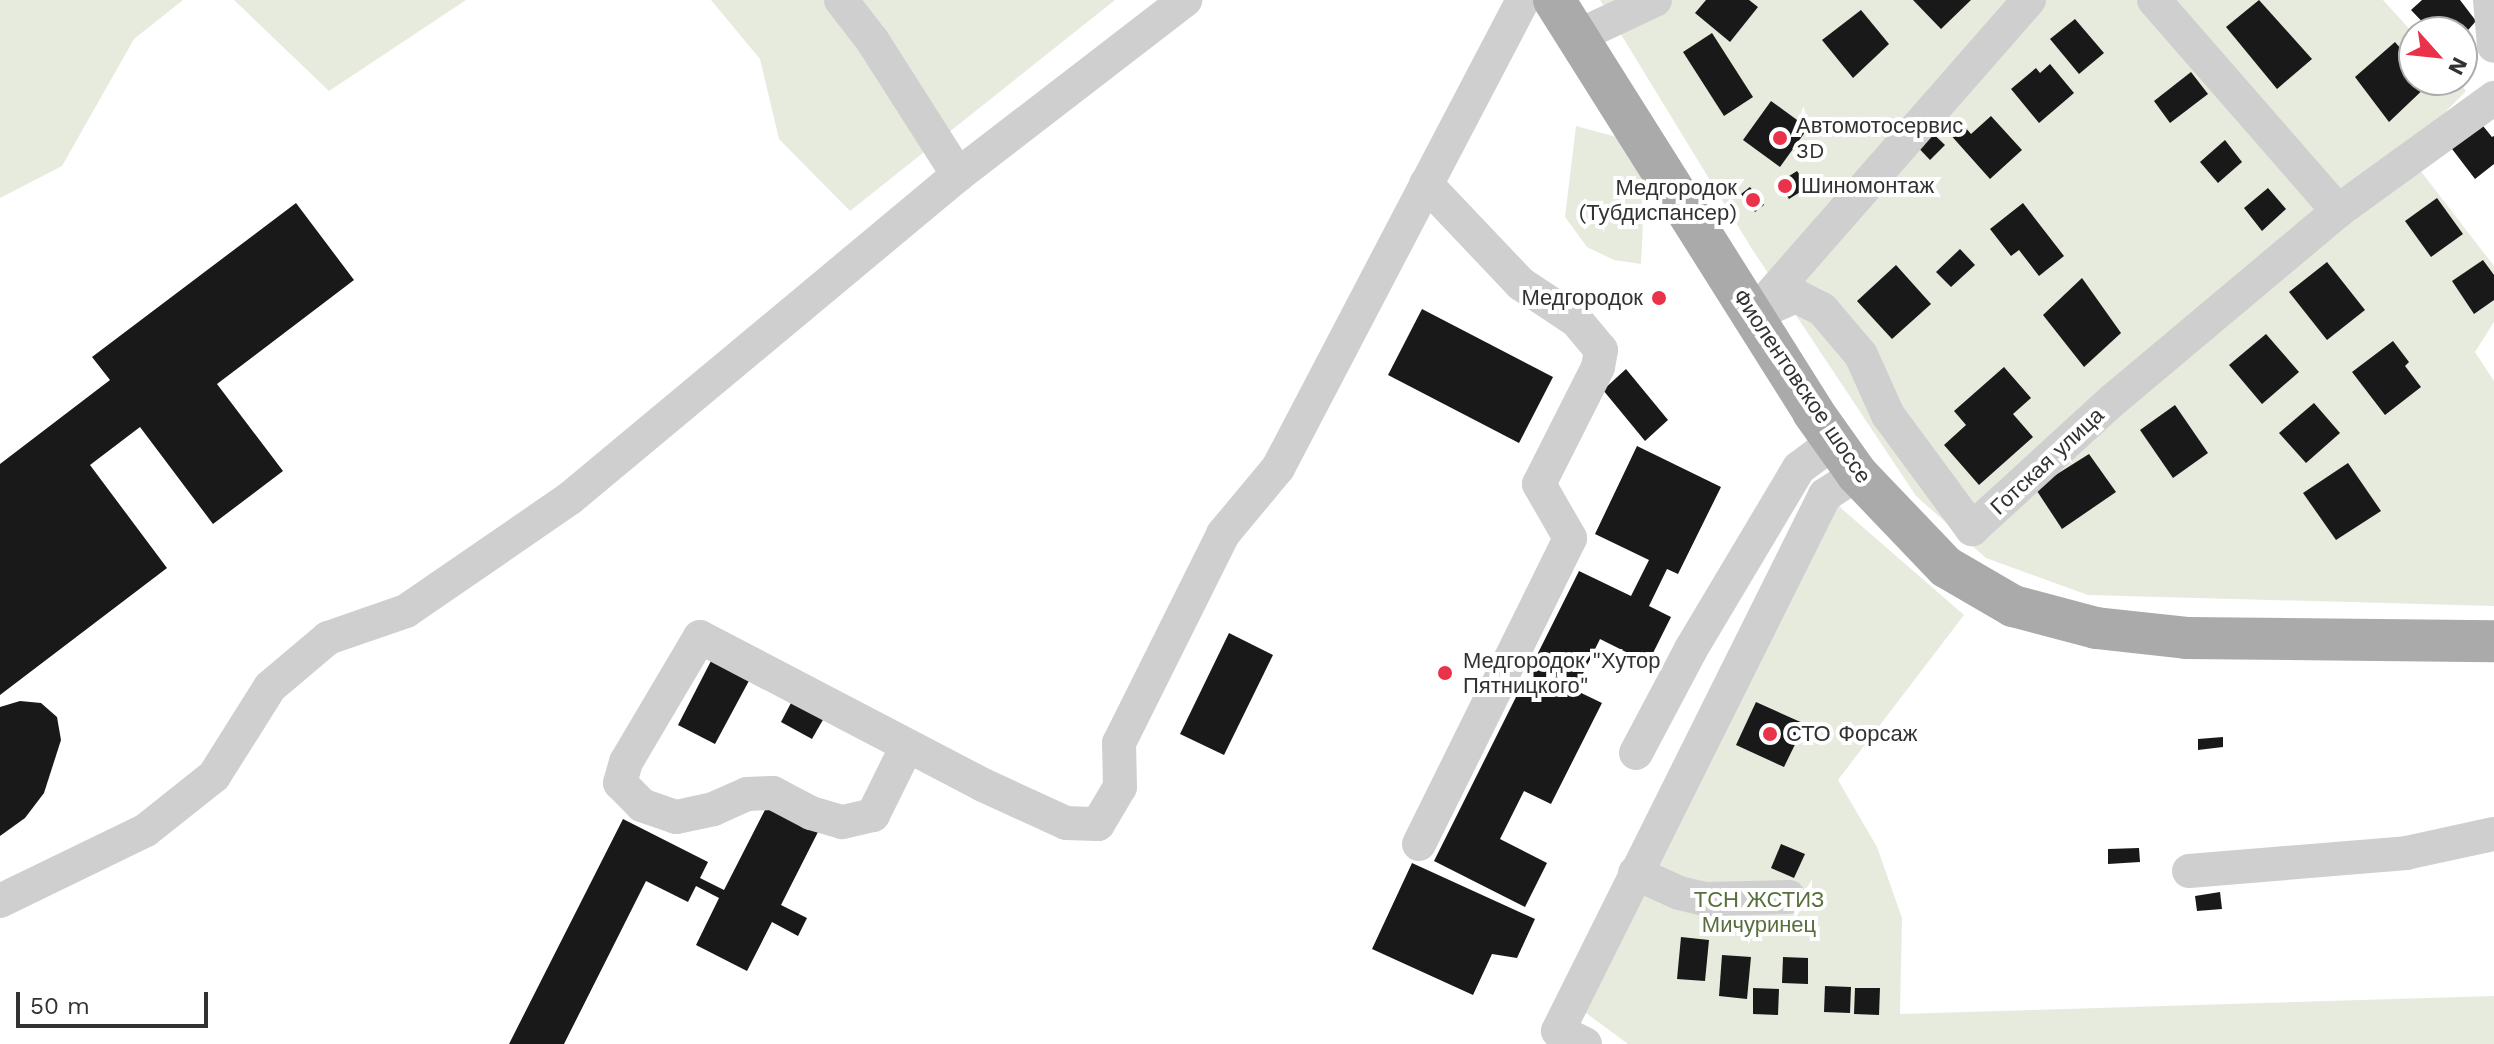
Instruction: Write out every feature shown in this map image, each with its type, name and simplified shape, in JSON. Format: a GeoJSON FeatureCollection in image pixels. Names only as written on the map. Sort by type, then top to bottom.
{"type":"FeatureCollection","features":[{"type":"Feature","properties":{"kind":"main road","name":"Фиолентовское шоссе"},"geometry":{"type":"LineString","coordinates":[[1554,0],[1846,458],[1946,567],[2013,606],[2096,628],[2186,638],[2494,641]]}},
{"type":"Feature","properties":{"kind":"street"},"geometry":{"type":"LineString","coordinates":[[841,0],[872,40],[958,175]]}},
{"type":"Feature","properties":{"kind":"street"},"geometry":{"type":"LineString","coordinates":[[0,901],[146,830],[214,776],[270,687],[328,638],[406,611],[569,499],[958,175],[1185,0]]}},
{"type":"Feature","properties":{"kind":"street"},"geometry":{"type":"LineString","coordinates":[[907,746],[873,815],[842,822],[811,813],[773,793],[747,794],[714,809],[676,817],[642,805],[620,783],[626,762],[700,637],[907,746],[1066,823],[1098,824],[1120,787],[1119,743],[1223,534],[1278,468],[1523,0]]}},
{"type":"Feature","properties":{"kind":"street"},"geometry":{"type":"LineString","coordinates":[[1578,36],[1655,0]]}},
{"type":"Feature","properties":{"kind":"street"},"geometry":{"type":"LineString","coordinates":[[1753,315],[2029,0]]}},
{"type":"Feature","properties":{"kind":"street"},"geometry":{"type":"LineString","coordinates":[[2154,0],[2338,211]]}},
{"type":"Feature","properties":{"kind":"street"},"geometry":{"type":"LineString","coordinates":[[2490,0],[2494,46]]}},
{"type":"Feature","properties":{"kind":"street","name":"Готская улица"},"geometry":{"type":"LineString","coordinates":[[1753,315],[1796,296],[1822,309],[1861,355],[1888,415],[1972,529],[2113,400],[2338,211],[2494,98]]}},
{"type":"Feature","properties":{"kind":"street"},"geometry":{"type":"LineString","coordinates":[[1419,844],[1570,538],[1539,484],[1598,367],[1601,350],[1577,321],[1521,284],[1426,184]]}},
{"type":"Feature","properties":{"kind":"street"},"geometry":{"type":"LineString","coordinates":[[1636,753],[1691,649],[1799,468],[1846,458]]}},
{"type":"Feature","properties":{"kind":"street"},"geometry":{"type":"LineString","coordinates":[[1585,1044],[1558,1031],[1846,458]]}},
{"type":"Feature","properties":{"kind":"street"},"geometry":{"type":"LineString","coordinates":[[2189,871],[2406,853],[2494,834]]}},
{"type":"Feature","properties":{"kind":"street"},"geometry":{"type":"LineString","coordinates":[[1635,873],[1679,893],[1705,899],[1789,897]]}},
{"type":"Feature","properties":{"kind":"green space"},"geometry":{"type":"Polygon","coordinates":[[[0,0],[183,0],[134,39],[62,166],[0,198],[0,0]]]}},
{"type":"Feature","properties":{"kind":"green space"},"geometry":{"type":"Polygon","coordinates":[[[234,0],[466,0],[329,91],[234,0]]]}},
{"type":"Feature","properties":{"kind":"green space"},"geometry":{"type":"Polygon","coordinates":[[[711,0],[1115,0],[850,211],[779,139],[760,59],[711,0]]]}},
{"type":"Feature","properties":{"kind":"green space"},"geometry":{"type":"Polygon","coordinates":[[[1600,0],[2383,0],[2398,16],[2398,96],[2461,96],[2406,152],[2494,266],[2494,322],[2475,352],[2494,381],[2494,606],[2088,595],[1986,558],[1916,496],[1752,249],[1600,0]]]}},
{"type":"Feature","properties":{"kind":"green space"},"geometry":{"type":"Polygon","coordinates":[[[1576,126],[1624,139],[1646,159],[1641,264],[1614,260],[1587,247],[1565,217],[1576,126]]]}},
{"type":"Feature","properties":{"kind":"green space","name":"ТСН ЖСТИЗ Мичуринец"},"geometry":{"type":"Polygon","coordinates":[[[1823,483],[1842,509],[1964,615],[1838,780],[1877,847],[1902,918],[1900,1014],[2494,996],[2494,1044],[1628,1044],[1567,999],[1823,483]]]}},
{"type":"Feature","properties":{"kind":"building"},"geometry":{"type":"Polygon","coordinates":[[[1706,0],[1749,0],[1758,7],[1730,42],[1695,13],[1706,0]]]}},
{"type":"Feature","properties":{"kind":"building"},"geometry":{"type":"Polygon","coordinates":[[[1913,0],[1971,0],[1941,29],[1913,0]]]}},
{"type":"Feature","properties":{"kind":"building"},"geometry":{"type":"Polygon","coordinates":[[[2259,0],[2312,59],[2277,89],[2226,27],[2259,0]]]}},
{"type":"Feature","properties":{"kind":"building"},"geometry":{"type":"Polygon","coordinates":[[[2422,0],[2460,0],[2472,16],[2417,16],[2411,10],[2422,0]]]}},
{"type":"Feature","properties":{"kind":"building"},"geometry":{"type":"Polygon","coordinates":[[[1861,10],[1889,44],[1853,78],[1822,40],[1861,10]]]}},
{"type":"Feature","properties":{"kind":"building"},"geometry":{"type":"Polygon","coordinates":[[[2075,19],[2104,53],[2079,74],[2050,39],[2075,19]]]}},
{"type":"Feature","properties":{"kind":"building"},"geometry":{"type":"Polygon","coordinates":[[[1712,33],[1753,97],[1724,116],[1683,52],[1712,33]]]}},
{"type":"Feature","properties":{"kind":"building"},"geometry":{"type":"Polygon","coordinates":[[[2395,42],[2398,45],[2398,96],[2416,96],[2389,122],[2355,77],[2395,42]]]}},
{"type":"Feature","properties":{"kind":"building"},"geometry":{"type":"Polygon","coordinates":[[[2050,64],[2074,93],[2039,123],[2011,89],[2036,68],[2040,73],[2050,64]]]}},
{"type":"Feature","properties":{"kind":"building"},"geometry":{"type":"Polygon","coordinates":[[[2191,72],[2208,94],[2170,123],[2154,101],[2191,72]]]}},
{"type":"Feature","properties":{"kind":"building"},"geometry":{"type":"Polygon","coordinates":[[[1771,101],[1808,128],[1780,167],[1743,140],[1771,101]]]}},
{"type":"Feature","properties":{"kind":"building"},"geometry":{"type":"Polygon","coordinates":[[[1991,116],[2022,150],[1990,179],[1948,132],[1960,121],[1971,134],[1991,116]]]}},
{"type":"Feature","properties":{"kind":"building"},"geometry":{"type":"Polygon","coordinates":[[[2479,121],[2494,136],[2494,164],[2475,179],[2449,145],[2479,121]]]}},
{"type":"Feature","properties":{"kind":"building"},"geometry":{"type":"Polygon","coordinates":[[[1924,125],[1945,145],[1930,160],[1910,139],[1924,125]]]}},
{"type":"Feature","properties":{"kind":"building"},"geometry":{"type":"Polygon","coordinates":[[[2225,140],[2242,162],[2218,183],[2200,162],[2225,140]]]}},
{"type":"Feature","properties":{"kind":"building"},"geometry":{"type":"Polygon","coordinates":[[[1797,171],[1808,187],[1789,199],[1778,183],[1797,171]]]}},
{"type":"Feature","properties":{"kind":"building"},"geometry":{"type":"Polygon","coordinates":[[[1750,187],[1764,205],[1755,212],[1741,194],[1750,187]]]}},
{"type":"Feature","properties":{"kind":"building"},"geometry":{"type":"Polygon","coordinates":[[[2268,188],[2286,209],[2262,231],[2244,208],[2268,188]]]}},
{"type":"Feature","properties":{"kind":"building"},"geometry":{"type":"Polygon","coordinates":[[[2437,198],[2463,234],[2431,257],[2405,221],[2437,198]]]}},
{"type":"Feature","properties":{"kind":"building"},"geometry":{"type":"Polygon","coordinates":[[[296,203],[354,280],[217,384],[283,471],[213,524],[140,427],[90,465],[167,568],[0,695],[0,464],[110,380],[92,357],[296,203]]]}},
{"type":"Feature","properties":{"kind":"building"},"geometry":{"type":"Polygon","coordinates":[[[2023,203],[2064,256],[2039,276],[2019,250],[2011,256],[1990,229],[2023,203]]]}},
{"type":"Feature","properties":{"kind":"building"},"geometry":{"type":"Polygon","coordinates":[[[1960,249],[1975,265],[1951,287],[1936,272],[1960,249]]]}},
{"type":"Feature","properties":{"kind":"building"},"geometry":{"type":"Polygon","coordinates":[[[2483,260],[2494,275],[2494,300],[2474,314],[2452,281],[2483,260]]]}},
{"type":"Feature","properties":{"kind":"building"},"geometry":{"type":"Polygon","coordinates":[[[2327,262],[2365,310],[2327,340],[2289,292],[2327,262]]]}},
{"type":"Feature","properties":{"kind":"building"},"geometry":{"type":"Polygon","coordinates":[[[1896,265],[1931,304],[1892,339],[1857,301],[1896,265]]]}},
{"type":"Feature","properties":{"kind":"building"},"geometry":{"type":"Polygon","coordinates":[[[2082,278],[2121,333],[2084,367],[2043,315],[2082,278]]]}},
{"type":"Feature","properties":{"kind":"building"},"geometry":{"type":"Polygon","coordinates":[[[1422,309],[1553,377],[1519,443],[1388,375],[1422,309]]]}},
{"type":"Feature","properties":{"kind":"building"},"geometry":{"type":"Polygon","coordinates":[[[2266,334],[2299,372],[2262,404],[2229,365],[2266,334]]]}},
{"type":"Feature","properties":{"kind":"building"},"geometry":{"type":"Polygon","coordinates":[[[2393,341],[2409,362],[2405,366],[2421,387],[2385,415],[2352,372],[2393,341]]]}},
{"type":"Feature","properties":{"kind":"building"},"geometry":{"type":"Polygon","coordinates":[[[2004,367],[2031,398],[2013,414],[2033,437],[1979,485],[1944,445],[1966,425],[1954,411],[2004,367]]]}},
{"type":"Feature","properties":{"kind":"building"},"geometry":{"type":"Polygon","coordinates":[[[1626,369],[1668,420],[1645,441],[1603,390],[1626,369]]]}},
{"type":"Feature","properties":{"kind":"building"},"geometry":{"type":"Polygon","coordinates":[[[2314,403],[2340,433],[2306,463],[2279,433],[2314,403]]]}},
{"type":"Feature","properties":{"kind":"building"},"geometry":{"type":"Polygon","coordinates":[[[2175,405],[2208,453],[2173,478],[2140,430],[2175,405]]]}},
{"type":"Feature","properties":{"kind":"building"},"geometry":{"type":"Polygon","coordinates":[[[1637,446],[1721,487],[1678,574],[1667,569],[1649,606],[1671,617],[1648,663],[1600,639],[1575,690],[1602,703],[1551,804],[1524,791],[1500,839],[1547,863],[1525,907],[1434,861],[1579,571],[1631,596],[1649,560],[1595,534],[1637,446]]]}},
{"type":"Feature","properties":{"kind":"building"},"geometry":{"type":"Polygon","coordinates":[[[2089,454],[2116,492],[2062,529],[2035,488],[2089,454]]]}},
{"type":"Feature","properties":{"kind":"building"},"geometry":{"type":"Polygon","coordinates":[[[2348,463],[2381,511],[2336,540],[2303,493],[2348,463]]]}},
{"type":"Feature","properties":{"kind":"building"},"geometry":{"type":"Polygon","coordinates":[[[1229,633],[1273,655],[1224,755],[1180,734],[1229,633]]]}},
{"type":"Feature","properties":{"kind":"building"},"geometry":{"type":"Polygon","coordinates":[[[713,657],[751,677],[715,744],[678,725],[713,657]]]}},
{"type":"Feature","properties":{"kind":"building"},"geometry":{"type":"Polygon","coordinates":[[[20,701],[41,703],[57,717],[61,740],[44,793],[25,818],[0,836],[0,707],[20,701]]]}},
{"type":"Feature","properties":{"kind":"building"},"geometry":{"type":"Polygon","coordinates":[[[792,701],[824,718],[812,739],[781,722],[792,701]]]}},
{"type":"Feature","properties":{"kind":"building","name":"СТО Форсаж"},"geometry":{"type":"Polygon","coordinates":[[[1756,702],[1805,724],[1784,767],[1736,745],[1756,702]]]}},
{"type":"Feature","properties":{"kind":"building"},"geometry":{"type":"Polygon","coordinates":[[[2223,737],[2223,747],[2198,750],[2198,739],[2223,737]]]}},
{"type":"Feature","properties":{"kind":"building"},"geometry":{"type":"Polygon","coordinates":[[[767,806],[818,832],[781,905],[807,918],[798,936],[772,922],[747,971],[696,945],[719,898],[696,886],[688,902],[646,881],[564,1044],[509,1044],[623,819],[708,862],[700,878],[724,890],[767,806]]]}},
{"type":"Feature","properties":{"kind":"building"},"geometry":{"type":"Polygon","coordinates":[[[1781,844],[1805,854],[1794,878],[1771,868],[1781,844]]]}},
{"type":"Feature","properties":{"kind":"building"},"geometry":{"type":"Polygon","coordinates":[[[2139,848],[2140,862],[2108,864],[2108,849],[2139,848]]]}},
{"type":"Feature","properties":{"kind":"building"},"geometry":{"type":"Polygon","coordinates":[[[1412,863],[1535,919],[1517,958],[1492,954],[1473,995],[1372,949],[1412,863]]]}},
{"type":"Feature","properties":{"kind":"building"},"geometry":{"type":"Polygon","coordinates":[[[2220,892],[2222,909],[2197,911],[2195,896],[2220,892]]]}},
{"type":"Feature","properties":{"kind":"building"},"geometry":{"type":"Polygon","coordinates":[[[1681,937],[1709,940],[1705,981],[1677,979],[1681,937]]]}},
{"type":"Feature","properties":{"kind":"building"},"geometry":{"type":"Polygon","coordinates":[[[1722,955],[1751,957],[1747,999],[1719,996],[1722,955]]]}},
{"type":"Feature","properties":{"kind":"building"},"geometry":{"type":"Polygon","coordinates":[[[1783,957],[1808,958],[1808,984],[1782,983],[1783,957]]]}},
{"type":"Feature","properties":{"kind":"building"},"geometry":{"type":"Polygon","coordinates":[[[1825,986],[1851,987],[1850,1013],[1824,1012],[1825,986]]]}},
{"type":"Feature","properties":{"kind":"building"},"geometry":{"type":"Polygon","coordinates":[[[1753,988],[1779,989],[1778,1015],[1753,1014],[1753,988]]]}},
{"type":"Feature","properties":{"kind":"building"},"geometry":{"type":"Polygon","coordinates":[[[1855,988],[1880,988],[1879,1015],[1854,1014],[1855,988]]]}},
{"type":"Feature","properties":{"kind":"place","name":"Автомотосервис 3D"},"geometry":{"type":"Point","coordinates":[1780,138]}},
{"type":"Feature","properties":{"kind":"place","name":"Шиномонтаж"},"geometry":{"type":"Point","coordinates":[1785,186]}},
{"type":"Feature","properties":{"kind":"place","name":"Медгородок (Тубдиспансер)"},"geometry":{"type":"Point","coordinates":[1753,200]}},
{"type":"Feature","properties":{"kind":"place","name":"Медгородок"},"geometry":{"type":"Point","coordinates":[1659,298]}},
{"type":"Feature","properties":{"kind":"place","name":"Медгородок \"Хутор Пятницкого\""},"geometry":{"type":"Point","coordinates":[1445,673]}},
{"type":"Feature","properties":{"kind":"place","name":"СТО Форсаж"},"geometry":{"type":"Point","coordinates":[1770,734]}}]}
